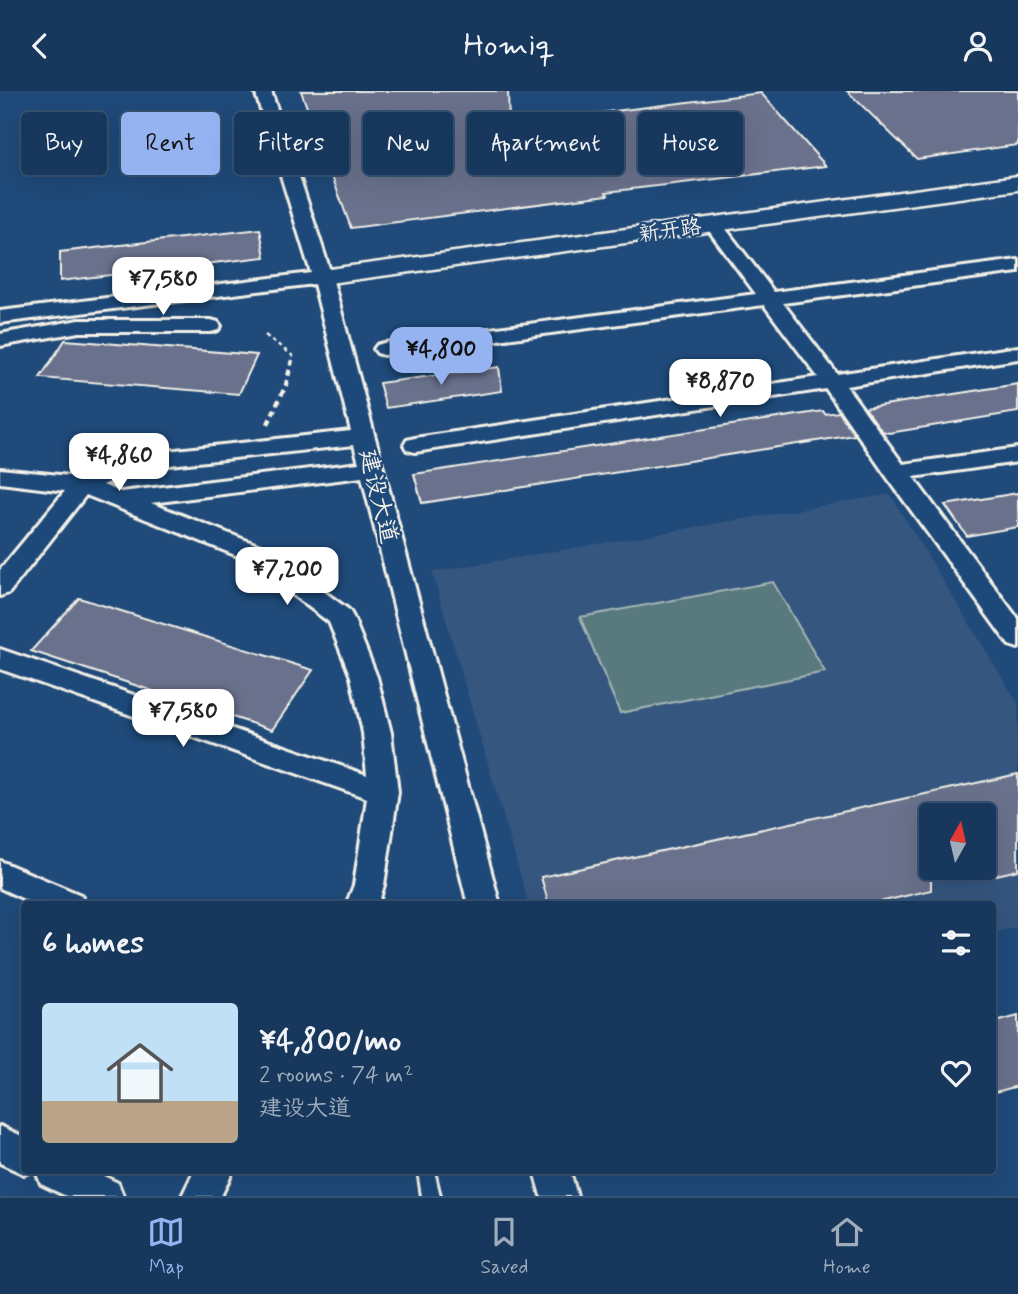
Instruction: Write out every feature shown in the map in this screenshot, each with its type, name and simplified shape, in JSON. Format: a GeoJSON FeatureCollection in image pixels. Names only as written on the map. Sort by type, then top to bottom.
{"type":"FeatureCollection","features":[{"type":"Feature","properties":{"kind":"street","name":"建设大道"},"geometry":{"type":"LineString","coordinates":[[263,91],[322,277],[483,901]]}},
{"type":"Feature","properties":{"kind":"street","name":"新开路"},"geometry":{"type":"LineString","coordinates":[[322,277],[1018,183]]}},
{"type":"Feature","properties":{"kind":"street"},"geometry":{"type":"LineString","coordinates":[[712,224],[831,380],[895,472],[1006,604],[1018,638]]}},
{"type":"Feature","properties":{"kind":"street"},"geometry":{"type":"LineString","coordinates":[[384,349],[1018,266]]}},
{"type":"Feature","properties":{"kind":"street"},"geometry":{"type":"LineString","coordinates":[[0,317],[322,277]]}},
{"type":"Feature","properties":{"kind":"street"},"geometry":{"type":"LineString","coordinates":[[0,340],[79,326],[211,326]]}},
{"type":"Feature","properties":{"kind":"street"},"geometry":{"type":"LineString","coordinates":[[415,445],[1018,353]]}},
{"type":"Feature","properties":{"kind":"street"},"geometry":{"type":"LineString","coordinates":[[0,587],[82,485],[138,461],[363,436]]}},
{"type":"Feature","properties":{"kind":"street"},"geometry":{"type":"LineString","coordinates":[[895,472],[1018,455]]}},
{"type":"Feature","properties":{"kind":"street"},"geometry":{"type":"LineString","coordinates":[[122,499],[372,469]]}},
{"type":"Feature","properties":{"kind":"street"},"geometry":{"type":"LineString","coordinates":[[0,476],[82,485],[254,553],[340,617],[364,677],[377,733],[383,792],[368,898]]}},
{"type":"Feature","properties":{"kind":"street"},"geometry":{"type":"LineString","coordinates":[[0,659],[383,792]]}},
{"type":"Feature","properties":{"kind":"street"},"geometry":{"type":"LineString","coordinates":[[0,874],[61,901]]}},
{"type":"Feature","properties":{"kind":"street"},"geometry":{"type":"LineString","coordinates":[[0,1144],[21,1154]]}},
{"type":"Feature","properties":{"kind":"street"},"geometry":{"type":"LineString","coordinates":[[60,1174],[105,1196]]}},
{"type":"Feature","properties":{"kind":"street"},"geometry":{"type":"LineString","coordinates":[[200,1196],[213,1174]]}},
{"type":"Feature","properties":{"kind":"street"},"geometry":{"type":"LineString","coordinates":[[553,1174],[559,1196]]}},
{"type":"Feature","properties":{"kind":"lane"},"geometry":{"type":"LineString","coordinates":[[427,1174],[431,1196]]}},
{"type":"Feature","properties":{"kind":"path"},"geometry":{"type":"LineString","coordinates":[[238,450],[268,424],[293,356],[265,335]]}},
{"type":"Feature","properties":{"kind":"shaded area"},"geometry":{"type":"Polygon","coordinates":[[[890,494],[1018,703],[1018,927],[996,932],[996,901],[528,901],[432,572],[890,494]]]}},
{"type":"Feature","properties":{"kind":"green space"},"geometry":{"type":"Polygon","coordinates":[[[773,582],[825,672],[620,713],[580,617],[773,582]]]}},
{"type":"Feature","properties":{"kind":"building"},"geometry":{"type":"Polygon","coordinates":[[[301,91],[508,91],[509,112],[467,112],[467,175],[624,175],[624,112],[607,112],[761,93],[826,166],[606,192],[608,195],[351,228],[332,175],[349,175],[349,112],[309,112],[301,91]]]}},
{"type":"Feature","properties":{"kind":"building"},"geometry":{"type":"Polygon","coordinates":[[[847,91],[1018,91],[1018,145],[917,159],[847,91]]]}},
{"type":"Feature","properties":{"kind":"building"},"geometry":{"type":"Polygon","coordinates":[[[260,229],[265,257],[60,281],[60,252],[260,229]]]}},
{"type":"Feature","properties":{"kind":"building"},"geometry":{"type":"Polygon","coordinates":[[[65,340],[257,355],[239,394],[40,378],[65,340]]]}},
{"type":"Feature","properties":{"kind":"building"},"geometry":{"type":"Polygon","coordinates":[[[499,367],[502,391],[386,408],[379,383],[499,367]]]}},
{"type":"Feature","properties":{"kind":"building"},"geometry":{"type":"Polygon","coordinates":[[[1018,384],[1018,412],[889,433],[882,431],[865,408],[1018,384]]]}},
{"type":"Feature","properties":{"kind":"building"},"geometry":{"type":"Polygon","coordinates":[[[823,411],[825,414],[839,412],[855,435],[422,503],[414,474],[823,411]]]}},
{"type":"Feature","properties":{"kind":"building"},"geometry":{"type":"Polygon","coordinates":[[[1018,493],[1018,527],[967,536],[945,505],[1018,493]]]}},
{"type":"Feature","properties":{"kind":"building"},"geometry":{"type":"Polygon","coordinates":[[[79,598],[313,670],[272,730],[31,651],[79,598]]]}},
{"type":"Feature","properties":{"kind":"building"},"geometry":{"type":"Polygon","coordinates":[[[1018,774],[1018,870],[996,875],[996,803],[919,803],[919,880],[931,880],[931,890],[884,901],[548,901],[541,877],[1018,774]]]}},
{"type":"Feature","properties":{"kind":"building"},"geometry":{"type":"Polygon","coordinates":[[[1018,1016],[1018,1086],[996,1092],[996,1022],[1018,1016]]]}}]}
